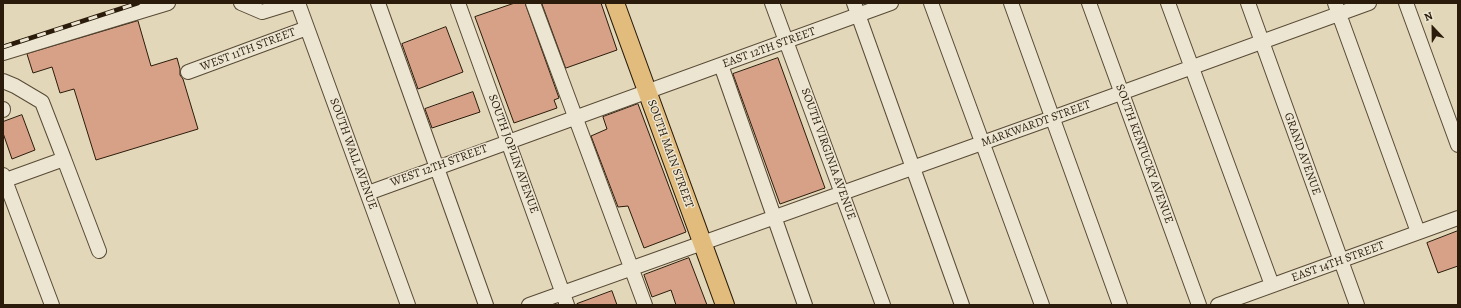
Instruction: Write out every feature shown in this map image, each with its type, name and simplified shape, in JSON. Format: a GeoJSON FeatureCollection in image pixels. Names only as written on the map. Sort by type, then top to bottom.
{"type":"FeatureCollection","features":[{"type":"Feature","properties":{"kind":"main road","name":"SOUTH MAIN STREET"},"geometry":{"type":"LineString","coordinates":[[615,3],[725,305]]}},
{"type":"Feature","properties":{"kind":"street"},"geometry":{"type":"LineString","coordinates":[[3,53],[168,3]]}},
{"type":"Feature","properties":{"kind":"street"},"geometry":{"type":"LineString","coordinates":[[241,3],[262,12],[290,3]]}},
{"type":"Feature","properties":{"kind":"street","name":"SOUTH WALL AVENUE"},"geometry":{"type":"LineString","coordinates":[[298,3],[408,305]]}},
{"type":"Feature","properties":{"kind":"street"},"geometry":{"type":"LineString","coordinates":[[378,3],[486,305]]}},
{"type":"Feature","properties":{"kind":"street","name":"SOUTH JOPLIN AVENUE"},"geometry":{"type":"LineString","coordinates":[[458,3],[565,299]]}},
{"type":"Feature","properties":{"kind":"street"},"geometry":{"type":"LineString","coordinates":[[533,3],[645,305]]}},
{"type":"Feature","properties":{"kind":"street","name":"SOUTH VIRGINIA AVENUE"},"geometry":{"type":"LineString","coordinates":[[772,3],[883,305]]}},
{"type":"Feature","properties":{"kind":"street","name":"EAST 12TH STREET"},"geometry":{"type":"LineString","coordinates":[[647,92],[786,42],[856,9],[891,3]]}},
{"type":"Feature","properties":{"kind":"street"},"geometry":{"type":"LineString","coordinates":[[931,3],[1042,305]]}},
{"type":"Feature","properties":{"kind":"street"},"geometry":{"type":"LineString","coordinates":[[1011,3],[1120,305]]}},
{"type":"Feature","properties":{"kind":"street","name":"SOUTH KENTUCKY AVENUE"},"geometry":{"type":"LineString","coordinates":[[1089,3],[1199,305]]}},
{"type":"Feature","properties":{"kind":"street"},"geometry":{"type":"LineString","coordinates":[[1168,3],[1272,285]]}},
{"type":"Feature","properties":{"kind":"street","name":"GRAND AVENUE"},"geometry":{"type":"LineString","coordinates":[[1248,3],[1357,305]]}},
{"type":"Feature","properties":{"kind":"street","name":"MARKWARDT STREET"},"geometry":{"type":"LineString","coordinates":[[529,305],[565,299],[631,268],[1262,42],[1337,8],[1369,3]]}},
{"type":"Feature","properties":{"kind":"street"},"geometry":{"type":"LineString","coordinates":[[1406,3],[1458,145]]}},
{"type":"Feature","properties":{"kind":"street"},"geometry":{"type":"LineString","coordinates":[[1337,8],[1418,232]]}},
{"type":"Feature","properties":{"kind":"street"},"geometry":{"type":"LineString","coordinates":[[856,9],[962,305]]}},
{"type":"Feature","properties":{"kind":"street","name":"WEST 11TH STREET"},"geometry":{"type":"LineString","coordinates":[[188,72],[308,28]]}},
{"type":"Feature","properties":{"kind":"street"},"geometry":{"type":"LineString","coordinates":[[721,65],[805,305]]}},
{"type":"Feature","properties":{"kind":"street"},"geometry":{"type":"LineString","coordinates":[[3,81],[15,86],[42,102],[99,251]]}},
{"type":"Feature","properties":{"kind":"street","name":"WEST 12TH STREET"},"geometry":{"type":"LineString","coordinates":[[368,193],[508,141],[647,92]]}},
{"type":"Feature","properties":{"kind":"street"},"geometry":{"type":"LineString","coordinates":[[52,305],[4,179],[64,159]]}},
{"type":"Feature","properties":{"kind":"street","name":"EAST 14TH STREET"},"geometry":{"type":"LineString","coordinates":[[1218,305],[1458,218]]}},
{"type":"Feature","properties":{"kind":"building"},"geometry":{"type":"Polygon","coordinates":[[[515,3],[525,3],[559,98],[554,100],[557,108],[514,123],[475,17],[515,3]]]}},
{"type":"Feature","properties":{"kind":"building"},"geometry":{"type":"Polygon","coordinates":[[[542,3],[601,3],[617,50],[566,68],[542,3]]]}},
{"type":"Feature","properties":{"kind":"building"},"geometry":{"type":"Polygon","coordinates":[[[138,21],[151,66],[177,58],[180,75],[183,79],[198,129],[96,160],[74,89],[60,93],[52,67],[33,73],[27,54],[138,21]]]}},
{"type":"Feature","properties":{"kind":"building"},"geometry":{"type":"Polygon","coordinates":[[[446,27],[463,72],[418,89],[402,44],[446,27]]]}},
{"type":"Feature","properties":{"kind":"building"},"geometry":{"type":"Polygon","coordinates":[[[778,58],[825,188],[780,204],[733,74],[778,58]]]}},
{"type":"Feature","properties":{"kind":"building"},"geometry":{"type":"Polygon","coordinates":[[[473,92],[480,112],[432,128],[425,109],[473,92]]]}},
{"type":"Feature","properties":{"kind":"building"},"geometry":{"type":"Polygon","coordinates":[[[638,104],[686,232],[644,248],[628,206],[618,207],[591,136],[607,129],[603,117],[638,104]]]}},
{"type":"Feature","properties":{"kind":"building"},"geometry":{"type":"Polygon","coordinates":[[[22,115],[35,150],[12,159],[3,133],[3,122],[22,115]]]}},
{"type":"Feature","properties":{"kind":"building"},"geometry":{"type":"Polygon","coordinates":[[[1458,231],[1458,266],[1438,273],[1427,243],[1458,231]]]}},
{"type":"Feature","properties":{"kind":"building"},"geometry":{"type":"Polygon","coordinates":[[[689,258],[707,305],[676,305],[671,290],[652,297],[644,275],[689,258]]]}},
{"type":"Feature","properties":{"kind":"building"},"geometry":{"type":"Polygon","coordinates":[[[612,291],[617,305],[577,305],[577,304],[612,291]]]}},
{"type":"Feature","properties":{"kind":"railway"},"geometry":{"type":"LineString","coordinates":[[3,47],[138,3]]}}]}
